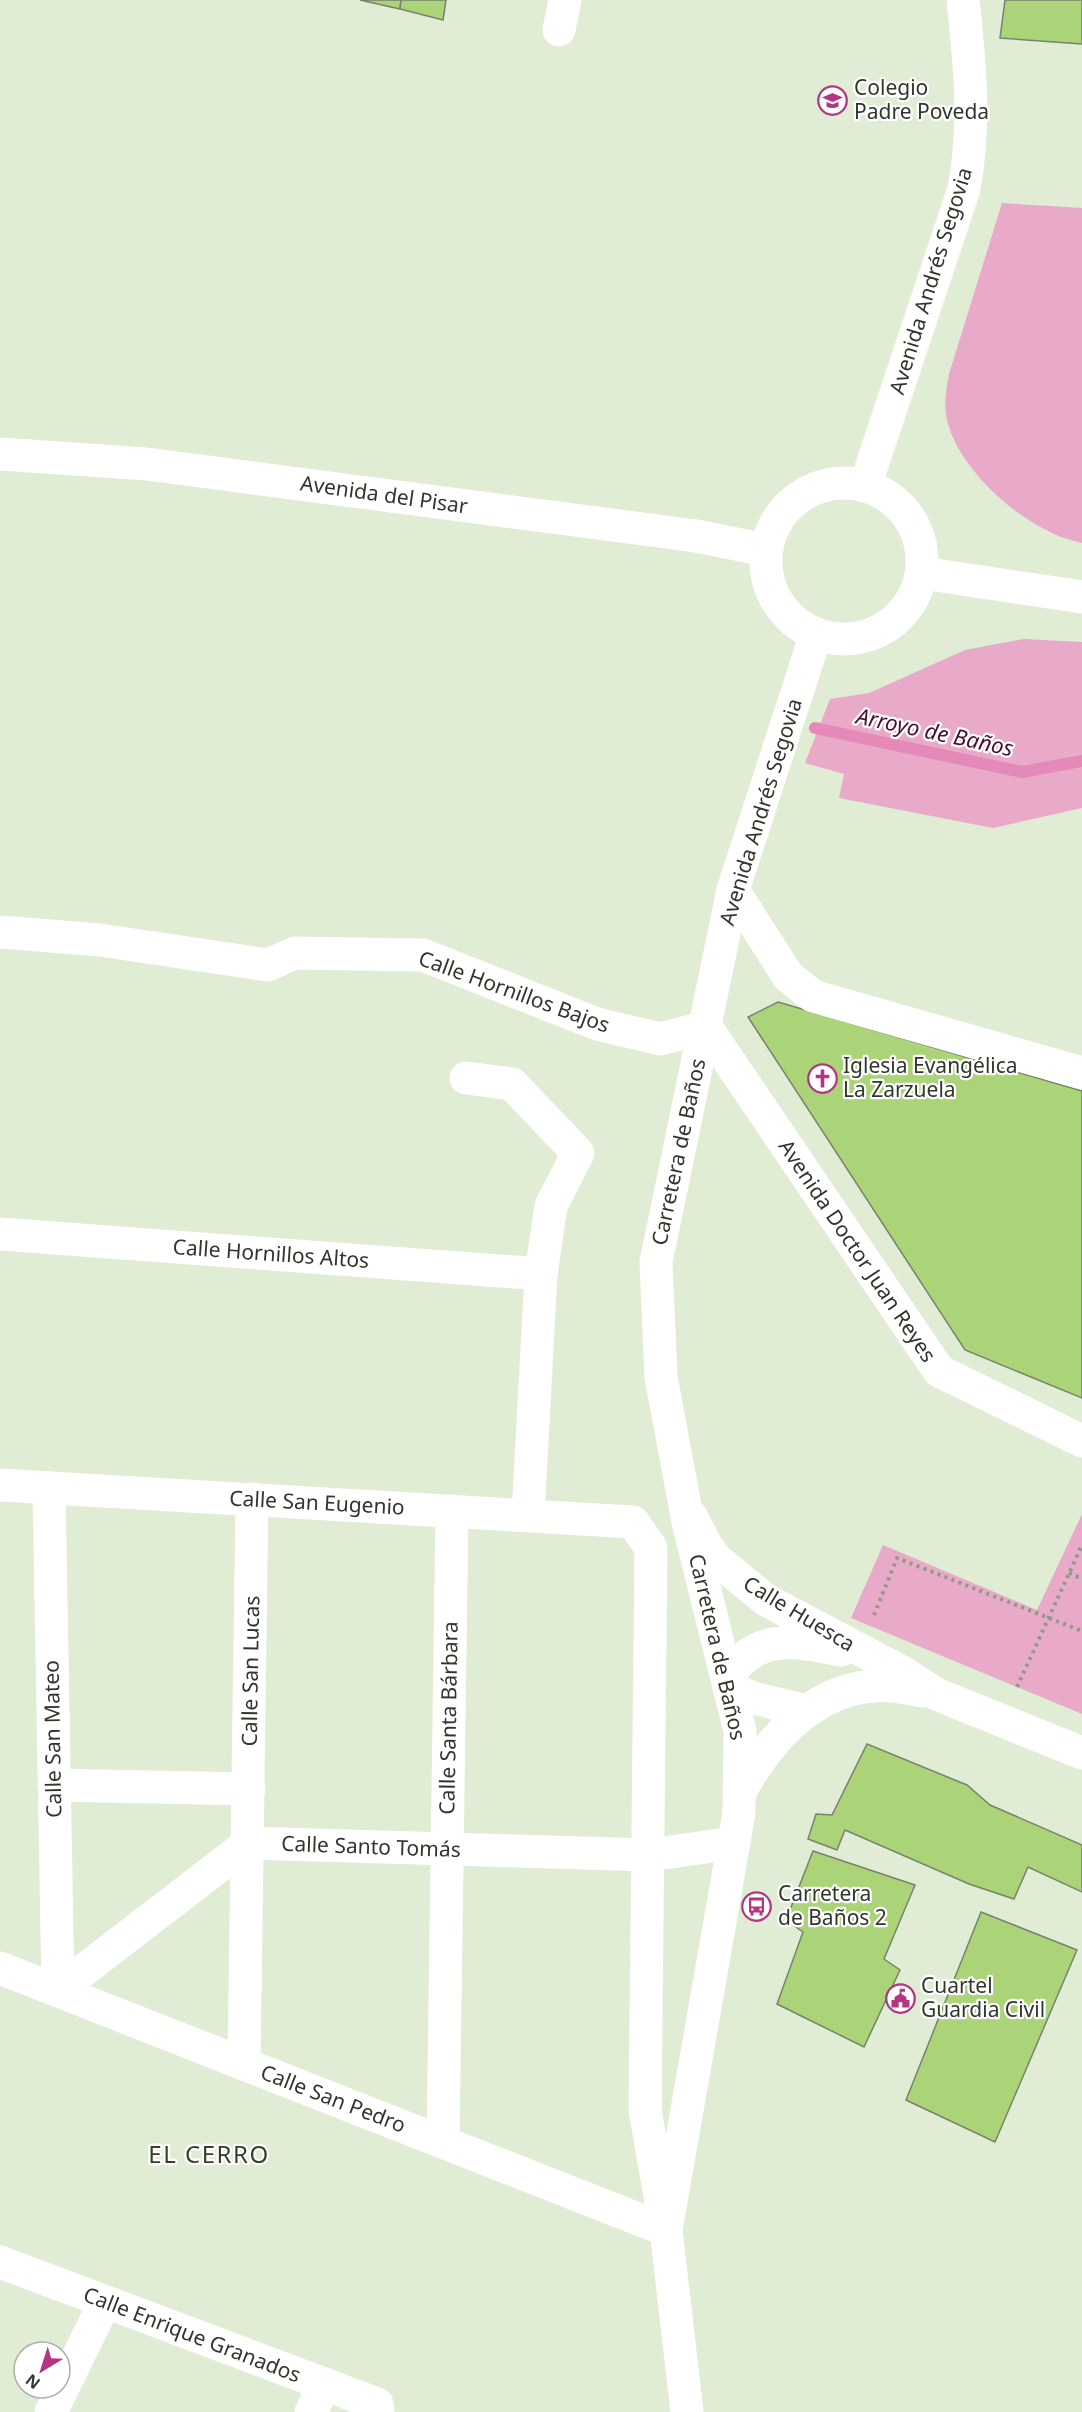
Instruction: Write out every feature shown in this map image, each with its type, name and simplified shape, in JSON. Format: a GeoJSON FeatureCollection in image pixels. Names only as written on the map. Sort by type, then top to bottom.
{"type":"FeatureCollection","features":[{"type":"Feature","properties":{"kind":"street","name":"Avenida Andrés Segovia"},"geometry":{"type":"LineString","coordinates":[[865,486],[964,189],[972,148],[972,87],[963,0]]}},
{"type":"Feature","properties":{"kind":"street","name":"Avenida del Pisar"},"geometry":{"type":"LineString","coordinates":[[0,454],[147,464],[696,536],[766,550]]}},
{"type":"Feature","properties":{"kind":"street"},"geometry":{"type":"LineString","coordinates":[[829,484],[865,486],[898,504],[914,525],[921,548],[922,573],[918,586],[907,609],[899,618],[878,633],[841,640],[816,634],[796,623],[779,606],[766,573],[766,550],[780,516],[806,492],[829,484]]}},
{"type":"Feature","properties":{"kind":"street"},"geometry":{"type":"LineString","coordinates":[[922,573],[1082,597]]}},
{"type":"Feature","properties":{"kind":"street","name":"Avenida Andrés Segovia"},"geometry":{"type":"LineString","coordinates":[[706,1027],[733,890],[816,634]]}},
{"type":"Feature","properties":{"kind":"street"},"geometry":{"type":"LineString","coordinates":[[733,890],[788,976],[813,996],[1082,1073]]}},
{"type":"Feature","properties":{"kind":"street","name":"Calle Hornillos Bajos"},"geometry":{"type":"LineString","coordinates":[[0,932],[100,939],[268,965],[295,953],[423,956],[597,1024],[660,1039],[706,1027]]}},
{"type":"Feature","properties":{"kind":"street","name":"Avenida Doctor Juan Reyes"},"geometry":{"type":"LineString","coordinates":[[706,1027],[939,1371],[1082,1441]]}},
{"type":"Feature","properties":{"kind":"street","name":"Carretera de Baños"},"geometry":{"type":"LineString","coordinates":[[687,2412],[666,2230],[734,1843],[740,1792],[740,1731],[684,1502],[661,1377],[656,1262],[706,1027]]}},
{"type":"Feature","properties":{"kind":"street"},"geometry":{"type":"LineString","coordinates":[[466,1078],[512,1084],[578,1153],[550,1206],[541,1274],[528,1515]]}},
{"type":"Feature","properties":{"kind":"street","name":"Calle Hornillos Altos"},"geometry":{"type":"LineString","coordinates":[[0,1234],[541,1274]]}},
{"type":"Feature","properties":{"kind":"street","name":"Calle San Eugenio"},"geometry":{"type":"LineString","coordinates":[[0,1485],[633,1521],[651,1548],[650,1855]]}},
{"type":"Feature","properties":{"kind":"street","name":"Calle San Mateo"},"geometry":{"type":"LineString","coordinates":[[49,1488],[58,1990]]}},
{"type":"Feature","properties":{"kind":"street","name":"Calle San Lucas"},"geometry":{"type":"LineString","coordinates":[[244,2064],[249,1843],[252,1499]]}},
{"type":"Feature","properties":{"kind":"street","name":"Calle Huesca"},"geometry":{"type":"LineString","coordinates":[[684,1502],[705,1545],[729,1572],[766,1600],[936,1694],[1082,1753]]}},
{"type":"Feature","properties":{"kind":"street","name":"Calle Santa Bárbara"},"geometry":{"type":"LineString","coordinates":[[442,2142],[452,1511]]}},
{"type":"Feature","properties":{"kind":"street","name":"Calle Huesca"},"geometry":{"type":"LineString","coordinates":[[728,1683],[743,1657],[755,1649],[777,1643],[818,1646],[880,1661]]}},
{"type":"Feature","properties":{"kind":"street"},"geometry":{"type":"LineString","coordinates":[[728,1683],[753,1698],[807,1711]]}},
{"type":"Feature","properties":{"kind":"street","name":"Calle Huesca"},"geometry":{"type":"LineString","coordinates":[[740,1792],[766,1751],[797,1718],[830,1698],[873,1685],[936,1694]]}},
{"type":"Feature","properties":{"kind":"street"},"geometry":{"type":"LineString","coordinates":[[54,1785],[249,1789]]}},
{"type":"Feature","properties":{"kind":"street"},"geometry":{"type":"LineString","coordinates":[[58,1990],[249,1843]]}},
{"type":"Feature","properties":{"kind":"street","name":"Calle Santo Tomás"},"geometry":{"type":"LineString","coordinates":[[249,1843],[650,1855],[734,1843]]}},
{"type":"Feature","properties":{"kind":"street"},"geometry":{"type":"LineString","coordinates":[[650,1855],[645,2110],[666,2230]]}},
{"type":"Feature","properties":{"kind":"street","name":"Calle San Pedro"},"geometry":{"type":"LineString","coordinates":[[0,1968],[666,2230]]}},
{"type":"Feature","properties":{"kind":"street","name":"Calle Enrique Granados"},"geometry":{"type":"LineString","coordinates":[[0,2262],[105,2302],[318,2398],[378,2408]]}},
{"type":"Feature","properties":{"kind":"street"},"geometry":{"type":"LineString","coordinates":[[51,2412],[105,2302]]}},
{"type":"Feature","properties":{"kind":"path"},"geometry":{"type":"LineString","coordinates":[[1017,1688],[1082,1545]]}},
{"type":"Feature","properties":{"kind":"path"},"geometry":{"type":"LineString","coordinates":[[870,1626],[897,1558],[1082,1630]]}},
{"type":"Feature","properties":{"kind":"path"},"geometry":{"type":"LineString","coordinates":[[1069,1573],[1082,1579]]}},
{"type":"Feature","properties":{"kind":"shaded area"},"geometry":{"type":"Polygon","coordinates":[[[1002,203],[1082,208],[1082,543],[1041,528],[1001,499],[968,463],[956,444],[946,418],[949,374],[1002,203]]]}},
{"type":"Feature","properties":{"kind":"shaded area"},"geometry":{"type":"Polygon","coordinates":[[[1024,639],[1082,642],[1082,808],[993,828],[839,798],[844,774],[805,763],[830,699],[869,693],[965,650],[1024,639]]]}},
{"type":"Feature","properties":{"kind":"shaded area"},"geometry":{"type":"Polygon","coordinates":[[[1082,1514],[1082,1714],[851,1618],[883,1545],[1037,1610],[1082,1514]]]}},
{"type":"Feature","properties":{"kind":"building"},"geometry":{"type":"Polygon","coordinates":[[[360,0],[401,0],[400,9],[360,0]]]}},
{"type":"Feature","properties":{"kind":"building"},"geometry":{"type":"Polygon","coordinates":[[[401,0],[446,0],[443,20],[400,9],[401,0]]]}},
{"type":"Feature","properties":{"kind":"building"},"geometry":{"type":"Polygon","coordinates":[[[1005,0],[1082,0],[1082,44],[1000,38],[1005,0]]]}},
{"type":"Feature","properties":{"kind":"building"},"geometry":{"type":"Polygon","coordinates":[[[778,1002],[1082,1091],[1082,1398],[965,1350],[748,1017],[778,1002]]]}},
{"type":"Feature","properties":{"kind":"building"},"geometry":{"type":"Polygon","coordinates":[[[867,1744],[967,1785],[990,1805],[1082,1845],[1082,1892],[1028,1867],[1014,1899],[969,1884],[845,1830],[837,1850],[808,1839],[816,1814],[832,1815],[867,1744]]]}},
{"type":"Feature","properties":{"kind":"building"},"geometry":{"type":"Polygon","coordinates":[[[813,1851],[915,1885],[884,1959],[900,1970],[864,2047],[777,2004],[803,1932],[786,1920],[813,1851]]]}},
{"type":"Feature","properties":{"kind":"building"},"geometry":{"type":"Polygon","coordinates":[[[981,1912],[1077,1950],[995,2142],[906,2100],[981,1912]]]}},
{"type":"Feature","properties":{"kind":"waterway","name":"Arroyo de Baños"},"geometry":{"type":"LineString","coordinates":[[815,728],[1022,772],[1082,761]]}},
{"type":"Feature","properties":{"kind":"place","name":"Colegio Padre Poveda"},"geometry":{"type":"Point","coordinates":[833,100]}},
{"type":"Feature","properties":{"kind":"place","name":"Iglesia Evangélica La Zarzuela"},"geometry":{"type":"Point","coordinates":[822,1078]}},
{"type":"Feature","properties":{"kind":"place","name":"Carretera de Baños 2"},"geometry":{"type":"Point","coordinates":[757,1906]}},
{"type":"Feature","properties":{"kind":"place","name":"Cuartel Guardia Civil"},"geometry":{"type":"Point","coordinates":[900,1998]}},
{"type":"Feature","properties":{"kind":"district","name":"EL CERRO"},"geometry":{"type":"Point","coordinates":[209,2155]}}]}
